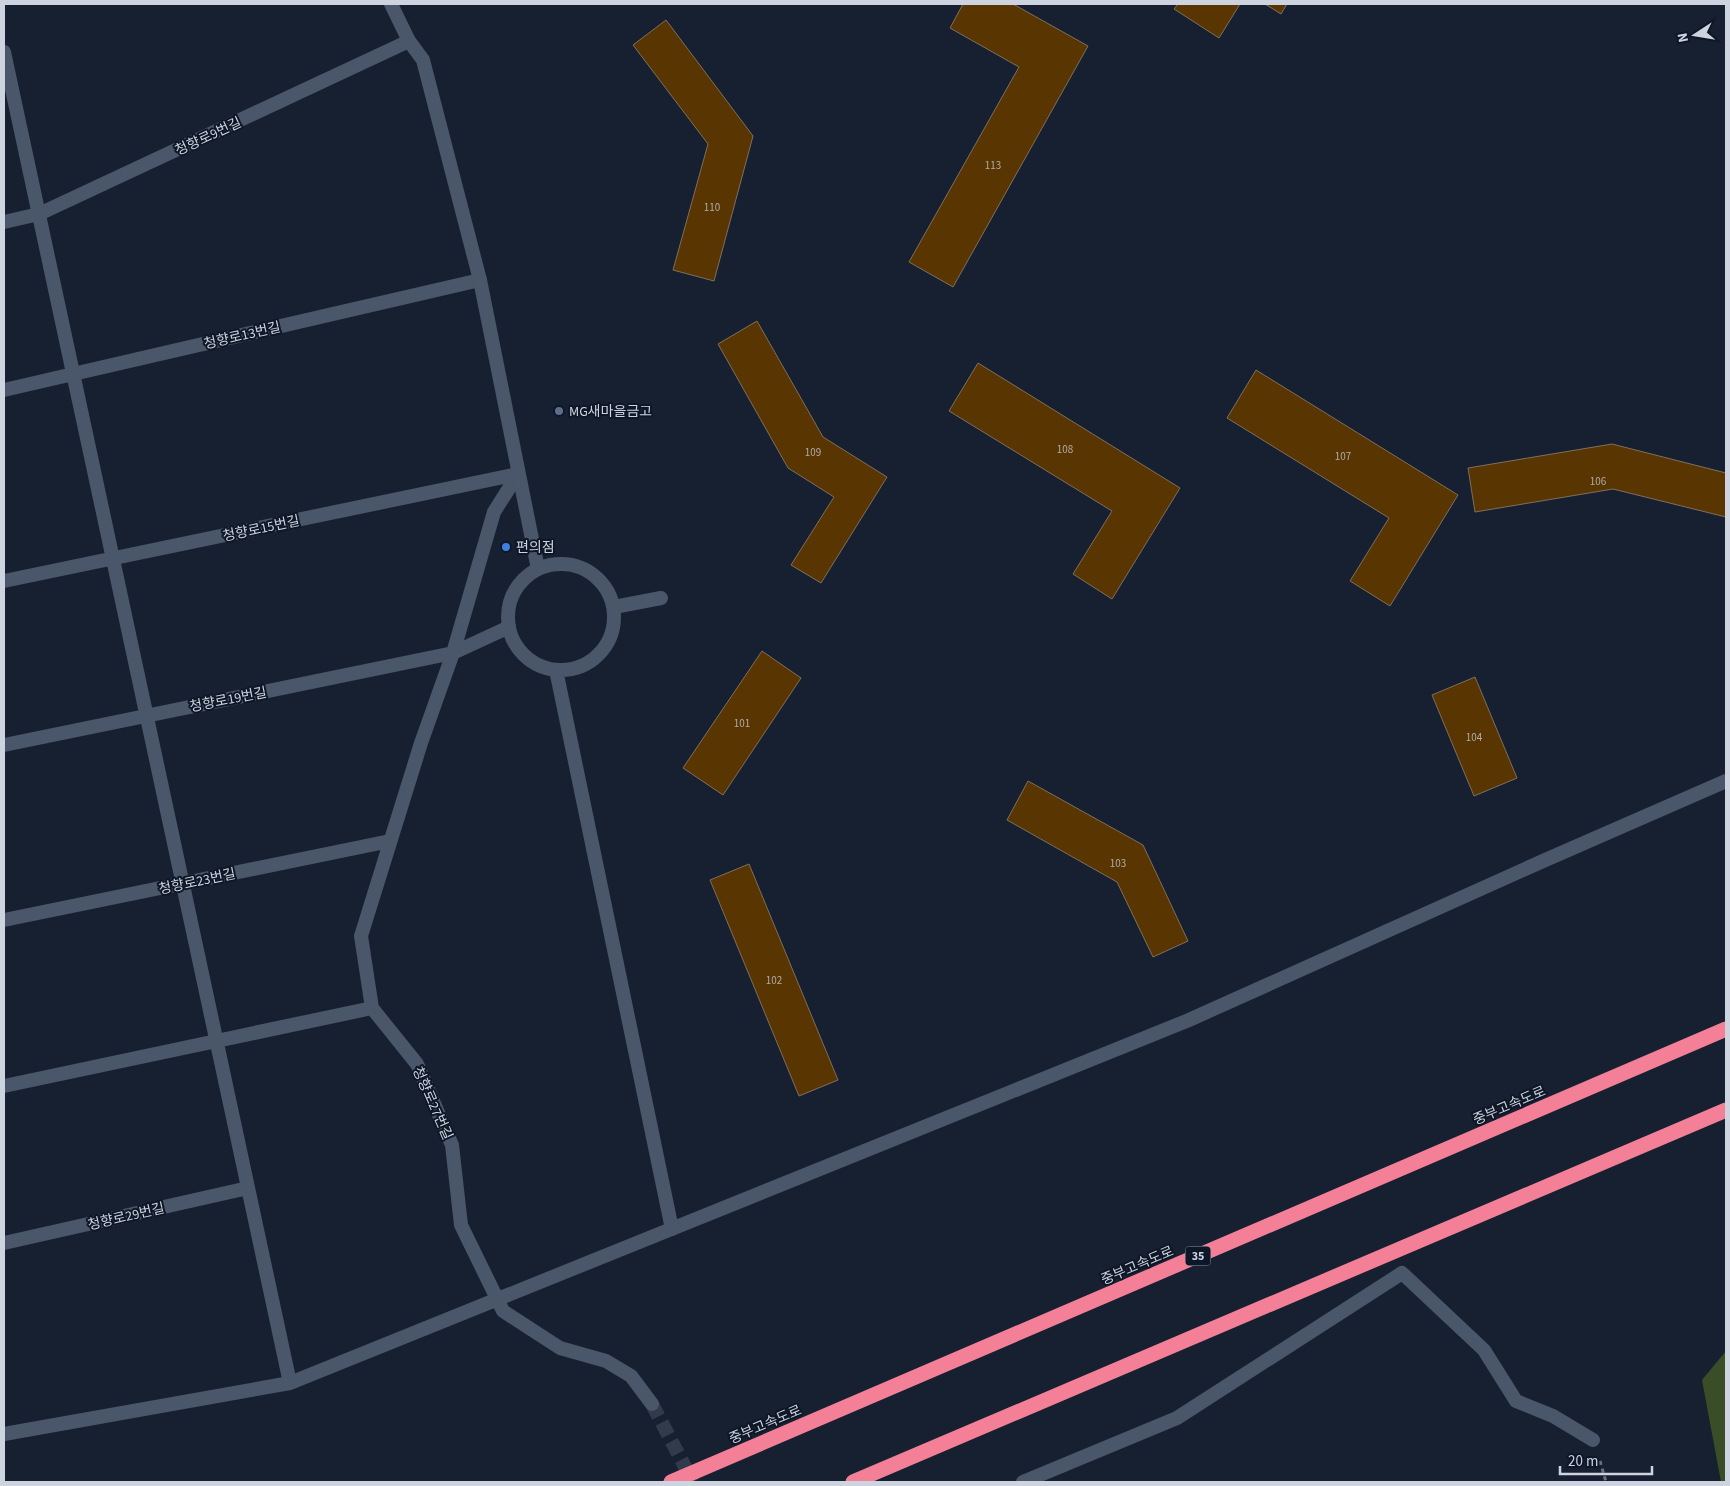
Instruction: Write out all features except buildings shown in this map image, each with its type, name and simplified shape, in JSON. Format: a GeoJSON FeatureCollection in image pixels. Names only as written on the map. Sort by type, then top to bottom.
{"type":"FeatureCollection","features":[{"type":"Feature","properties":{"kind":"highway","name":"중부고속도로"},"geometry":{"type":"LineString","coordinates":[[670,1482],[1726,1029]]}},
{"type":"Feature","properties":{"kind":"highway"},"geometry":{"type":"LineString","coordinates":[[853,1482],[1726,1110]]}},
{"type":"Feature","properties":{"kind":"street"},"geometry":{"type":"LineString","coordinates":[[391,4],[409,41],[423,60],[480,280],[538,569]]}},
{"type":"Feature","properties":{"kind":"street","name":"청향로9번길"},"geometry":{"type":"LineString","coordinates":[[4,222],[39,214],[409,41]]}},
{"type":"Feature","properties":{"kind":"street"},"geometry":{"type":"LineString","coordinates":[[4,52],[290,1383]]}},
{"type":"Feature","properties":{"kind":"street","name":"청향로13번길"},"geometry":{"type":"LineString","coordinates":[[4,390],[480,280]]}},
{"type":"Feature","properties":{"kind":"street"},"geometry":{"type":"LineString","coordinates":[[4,1086],[372,1008],[361,936],[421,744],[453,653],[494,512],[518,474]]}},
{"type":"Feature","properties":{"kind":"street","name":"청향로15번길"},"geometry":{"type":"LineString","coordinates":[[4,581],[518,474]]}},
{"type":"Feature","properties":{"kind":"street"},"geometry":{"type":"LineString","coordinates":[[565,563],[582,567],[602,584],[614,607],[614,625],[608,642],[598,656],[583,666],[566,671],[548,669],[531,662],[518,650],[510,634],[507,617],[510,599],[518,584],[531,572],[547,564],[565,563]]}},
{"type":"Feature","properties":{"kind":"street"},"geometry":{"type":"LineString","coordinates":[[614,607],[661,598]]}},
{"type":"Feature","properties":{"kind":"street","name":"청향로19번길"},"geometry":{"type":"LineString","coordinates":[[4,744],[453,653],[509,628]]}},
{"type":"Feature","properties":{"kind":"street"},"geometry":{"type":"LineString","coordinates":[[556,670],[672,1229]]}},
{"type":"Feature","properties":{"kind":"street"},"geometry":{"type":"LineString","coordinates":[[4,1434],[290,1383],[1189,1020],[1726,781]]}},
{"type":"Feature","properties":{"kind":"street","name":"청향로23번길"},"geometry":{"type":"LineString","coordinates":[[4,920],[390,841]]}},
{"type":"Feature","properties":{"kind":"street","name":"청향로27번길"},"geometry":{"type":"LineString","coordinates":[[372,1008],[417,1064],[452,1145],[461,1225],[503,1311],[560,1348],[606,1361],[631,1376],[652,1404]]}},
{"type":"Feature","properties":{"kind":"street","name":"청향로29번길"},"geometry":{"type":"LineString","coordinates":[[4,1244],[248,1188]]}},
{"type":"Feature","properties":{"kind":"street"},"geometry":{"type":"LineString","coordinates":[[1023,1482],[1177,1418],[1402,1273],[1484,1350],[1516,1401],[1553,1416],[1593,1440]]}},
{"type":"Feature","properties":{"kind":"green space"},"geometry":{"type":"Polygon","coordinates":[[[1726,1351],[1726,1482],[1721,1482],[1702,1380],[1726,1351]]]}},
{"type":"Feature","properties":{"kind":"tunnel"},"geometry":{"type":"LineString","coordinates":[[652,1404],[693,1482]]}},
{"type":"Feature","properties":{"kind":"place","name":"MG새마을금고"},"geometry":{"type":"Point","coordinates":[559,411]}},
{"type":"Feature","properties":{"kind":"place","name":"편의점"},"geometry":{"type":"Point","coordinates":[506,547]}}]}
